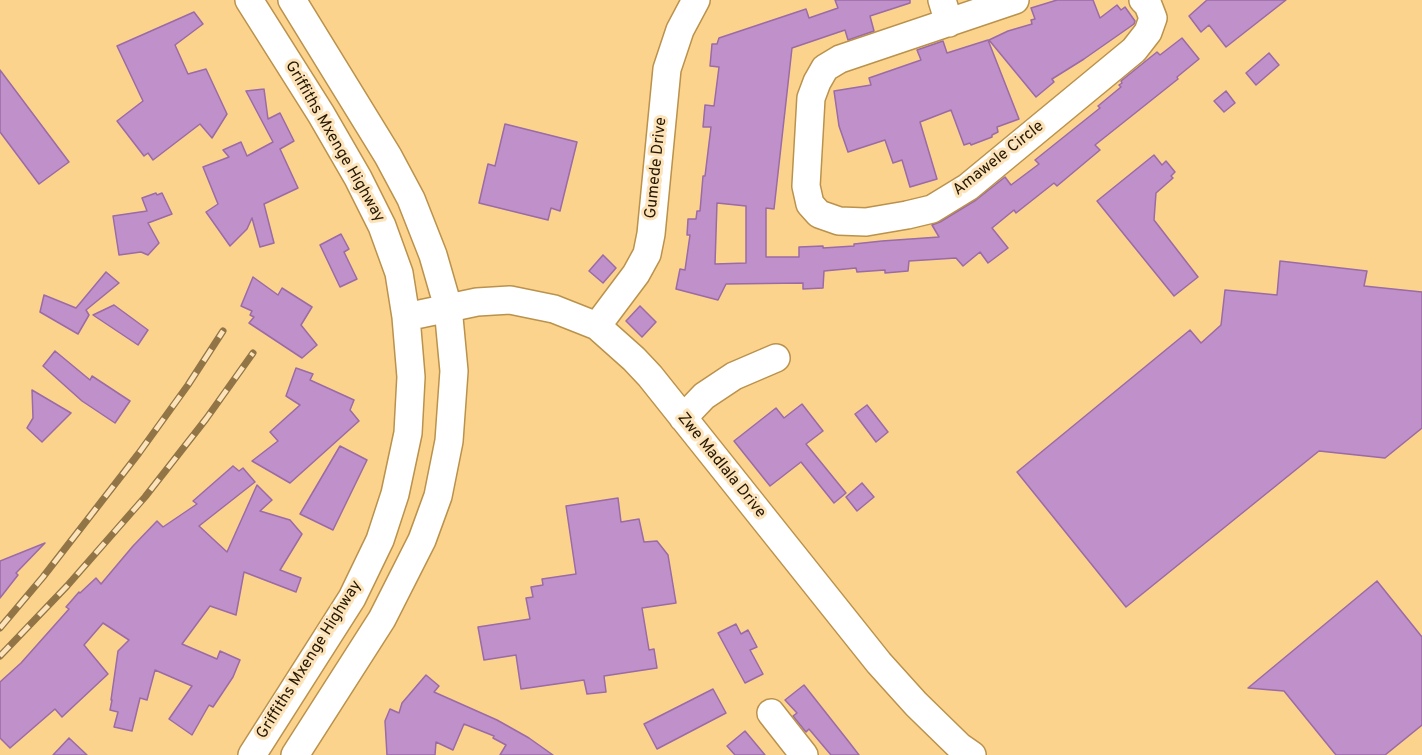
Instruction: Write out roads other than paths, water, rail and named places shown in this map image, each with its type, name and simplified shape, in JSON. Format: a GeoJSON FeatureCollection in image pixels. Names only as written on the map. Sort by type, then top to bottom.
{"type":"FeatureCollection","features":[{"type":"Feature","properties":{"kind":"street","name":"Griffiths Mxenge Highway"},"geometry":{"type":"LineString","coordinates":[[249,0],[321,114],[382,225],[399,273],[406,317],[411,377],[408,434],[395,494],[380,540],[352,598],[252,755]]}},
{"type":"Feature","properties":{"kind":"street"},"geometry":{"type":"LineString","coordinates":[[292,0],[388,156],[411,199],[433,255],[448,307],[454,371],[449,441],[438,496],[422,540],[382,619],[295,755]]}},
{"type":"Feature","properties":{"kind":"street","name":"Gumede Drive"},"geometry":{"type":"LineString","coordinates":[[597,326],[636,274],[646,254],[651,234],[667,69],[680,30],[696,0]]}},
{"type":"Feature","properties":{"kind":"street","name":"Amawele Circle"},"geometry":{"type":"LineString","coordinates":[[1015,0],[945,12],[840,59],[825,68],[811,98],[806,186],[810,204],[819,214],[839,222],[866,222],[907,215],[932,209],[968,187],[1134,50],[1148,32],[1152,18],[1148,5],[1143,0]]}},
{"type":"Feature","properties":{"kind":"street","name":"Zwe Madlala Drive"},"geometry":{"type":"LineString","coordinates":[[406,317],[477,302],[510,300],[554,309],[597,326],[634,359],[879,663],[961,752]]}},
{"type":"Feature","properties":{"kind":"street"},"geometry":{"type":"LineString","coordinates":[[683,418],[704,396],[734,376],[776,358]]}},
{"type":"Feature","properties":{"kind":"street"},"geometry":{"type":"LineString","coordinates":[[771,713],[804,755]]}},
{"type":"Feature","properties":{"kind":"railway"},"geometry":{"type":"LineString","coordinates":[[0,628],[43,577],[139,453],[223,331]]}},
{"type":"Feature","properties":{"kind":"railway"},"geometry":{"type":"LineString","coordinates":[[0,656],[67,586],[145,497],[206,419],[253,353]]}}]}
